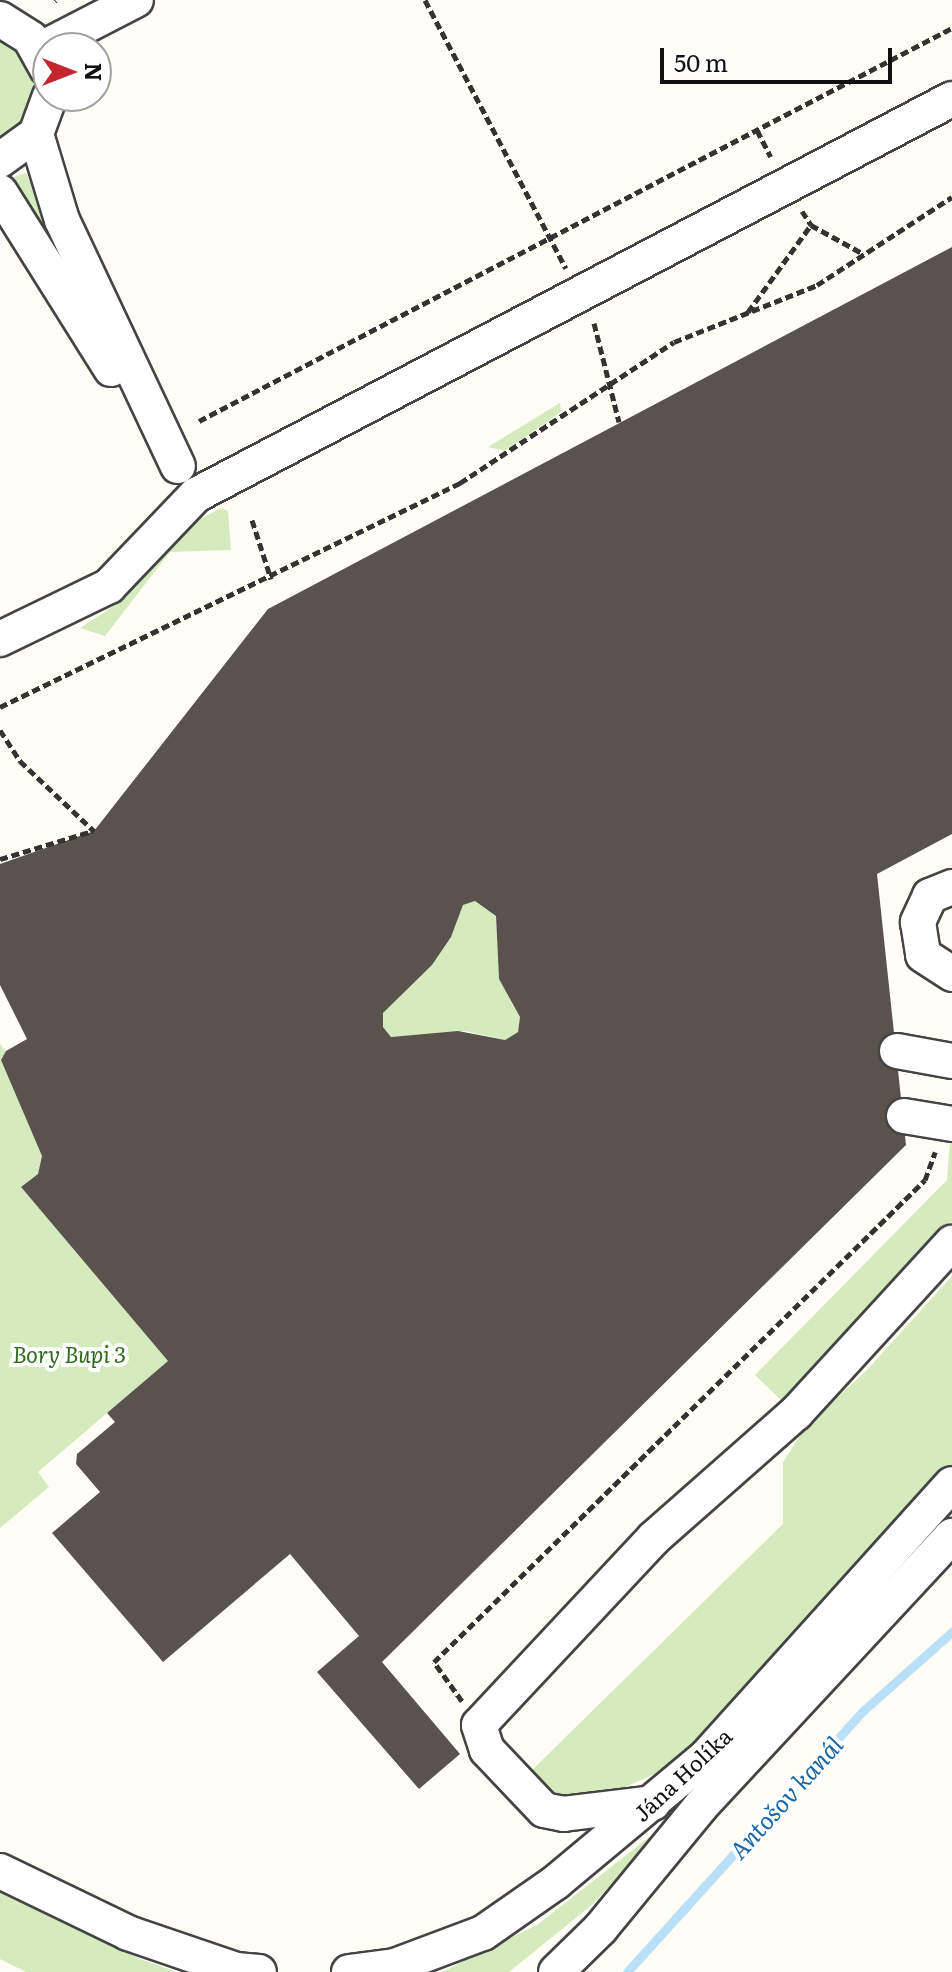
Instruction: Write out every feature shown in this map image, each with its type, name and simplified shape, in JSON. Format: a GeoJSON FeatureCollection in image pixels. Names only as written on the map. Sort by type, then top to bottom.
{"type":"FeatureCollection","features":[{"type":"Feature","properties":{"kind":"street"},"geometry":{"type":"LineString","coordinates":[[89,32],[136,0]]}},
{"type":"Feature","properties":{"kind":"street"},"geometry":{"type":"LineString","coordinates":[[3,16],[32,49]]}},
{"type":"Feature","properties":{"kind":"street"},"geometry":{"type":"LineString","coordinates":[[0,639],[109,586],[196,495],[952,99]]}},
{"type":"Feature","properties":{"kind":"street"},"geometry":{"type":"LineString","coordinates":[[0,160],[36,134],[44,112]]}},
{"type":"Feature","properties":{"kind":"street"},"geometry":{"type":"LineString","coordinates":[[36,134],[62,220],[178,466],[196,495]]}},
{"type":"Feature","properties":{"kind":"street"},"geometry":{"type":"LineString","coordinates":[[0,192],[161,451],[178,466]]}},
{"type":"Feature","properties":{"kind":"street"},"geometry":{"type":"LineString","coordinates":[[952,887],[930,896],[918,922],[923,955],[952,974]]}},
{"type":"Feature","properties":{"kind":"street"},"geometry":{"type":"LineString","coordinates":[[897,1051],[952,1061]]}},
{"type":"Feature","properties":{"kind":"street"},"geometry":{"type":"LineString","coordinates":[[653,1803],[564,1814],[544,1810],[487,1750],[479,1725],[654,1538],[796,1413],[952,1243]]}},
{"type":"Feature","properties":{"kind":"street","name":"Jána Holíka"},"geometry":{"type":"LineString","coordinates":[[349,1972],[395,1966],[483,1933],[653,1803],[706,1757],[952,1484]]}},
{"type":"Feature","properties":{"kind":"street","name":"Jána Holíka"},"geometry":{"type":"LineString","coordinates":[[556,1972],[600,1929],[701,1806],[952,1536]]}},
{"type":"Feature","properties":{"kind":"street"},"geometry":{"type":"LineString","coordinates":[[0,1871],[128,1933],[236,1970],[259,1972]]}},
{"type":"Feature","properties":{"kind":"path"},"geometry":{"type":"LineString","coordinates":[[425,0],[602,339],[608,382],[619,422]]}},
{"type":"Feature","properties":{"kind":"path"},"geometry":{"type":"LineString","coordinates":[[199,421],[952,28]]}},
{"type":"Feature","properties":{"kind":"path"},"geometry":{"type":"LineString","coordinates":[[0,707],[271,579],[460,483],[608,382],[674,342],[817,285],[952,197]]}},
{"type":"Feature","properties":{"kind":"path"},"geometry":{"type":"LineString","coordinates":[[748,312],[811,225]]}},
{"type":"Feature","properties":{"kind":"path"},"geometry":{"type":"LineString","coordinates":[[252,520],[271,579]]}},
{"type":"Feature","properties":{"kind":"path"},"geometry":{"type":"LineString","coordinates":[[0,730],[20,761],[94,831],[0,859]]}},
{"type":"Feature","properties":{"kind":"path"},"geometry":{"type":"LineString","coordinates":[[479,1725],[434,1662],[925,1180],[936,1158],[930,1121]]}},
{"type":"Feature","properties":{"kind":"green space"},"geometry":{"type":"Polygon","coordinates":[[[0,35],[32,66],[32,100],[25,124],[0,143],[0,35]]]}},
{"type":"Feature","properties":{"kind":"green space"},"geometry":{"type":"Polygon","coordinates":[[[26,173],[63,254],[62,258],[10,178],[26,173]]]}},
{"type":"Feature","properties":{"kind":"green space"},"geometry":{"type":"Polygon","coordinates":[[[560,403],[561,412],[505,451],[488,447],[560,403]]]}},
{"type":"Feature","properties":{"kind":"green space"},"geometry":{"type":"Polygon","coordinates":[[[221,508],[228,511],[231,550],[170,552],[105,636],[80,628],[117,604],[174,533],[221,508]]]}},
{"type":"Feature","properties":{"kind":"green space"},"geometry":{"type":"Polygon","coordinates":[[[475,901],[496,916],[499,979],[520,1017],[518,1032],[505,1040],[465,1031],[391,1037],[383,1027],[383,1013],[432,965],[451,937],[463,905],[475,901]]]}},
{"type":"Feature","properties":{"kind":"green space","name":"Bory Bupi 3"},"geometry":{"type":"Polygon","coordinates":[[[0,1044],[6,1051],[2,1060],[42,1156],[38,1174],[21,1187],[168,1361],[38,1472],[49,1487],[0,1528],[0,1044]]]}},
{"type":"Feature","properties":{"kind":"green space"},"geometry":{"type":"Polygon","coordinates":[[[950,1142],[952,1222],[876,1311],[782,1401],[755,1375],[947,1180],[950,1142]]]}},
{"type":"Feature","properties":{"kind":"green space"},"geometry":{"type":"Polygon","coordinates":[[[952,1276],[952,1470],[675,1765],[616,1791],[555,1796],[530,1772],[783,1524],[783,1462],[806,1426],[867,1370],[952,1276]]]}},
{"type":"Feature","properties":{"kind":"green space"},"geometry":{"type":"Polygon","coordinates":[[[667,1823],[593,1904],[509,1972],[442,1972],[537,1925],[667,1823]]]}},
{"type":"Feature","properties":{"kind":"green space"},"geometry":{"type":"Polygon","coordinates":[[[0,1891],[140,1959],[177,1972],[26,1972],[0,1959],[0,1891]]]}},
{"type":"Feature","properties":{"kind":"building"},"geometry":{"type":"Polygon","coordinates":[[[952,247],[952,834],[877,874],[906,1145],[382,1662],[460,1754],[419,1789],[317,1672],[359,1636],[290,1554],[163,1662],[52,1533],[100,1492],[76,1464],[77,1454],[115,1422],[107,1413],[168,1361],[21,1187],[38,1174],[42,1156],[1,1060],[6,1051],[27,1039],[0,985],[0,864],[94,831],[268,609],[952,247]],[[475,901],[463,905],[451,937],[432,965],[383,1013],[383,1027],[391,1037],[458,1031],[505,1040],[518,1032],[520,1017],[499,979],[496,916],[475,901]]]}},
{"type":"Feature","properties":{"kind":"waterway","name":"Antošov kanál"},"geometry":{"type":"LineString","coordinates":[[627,1972],[864,1710],[952,1632]]}}]}
